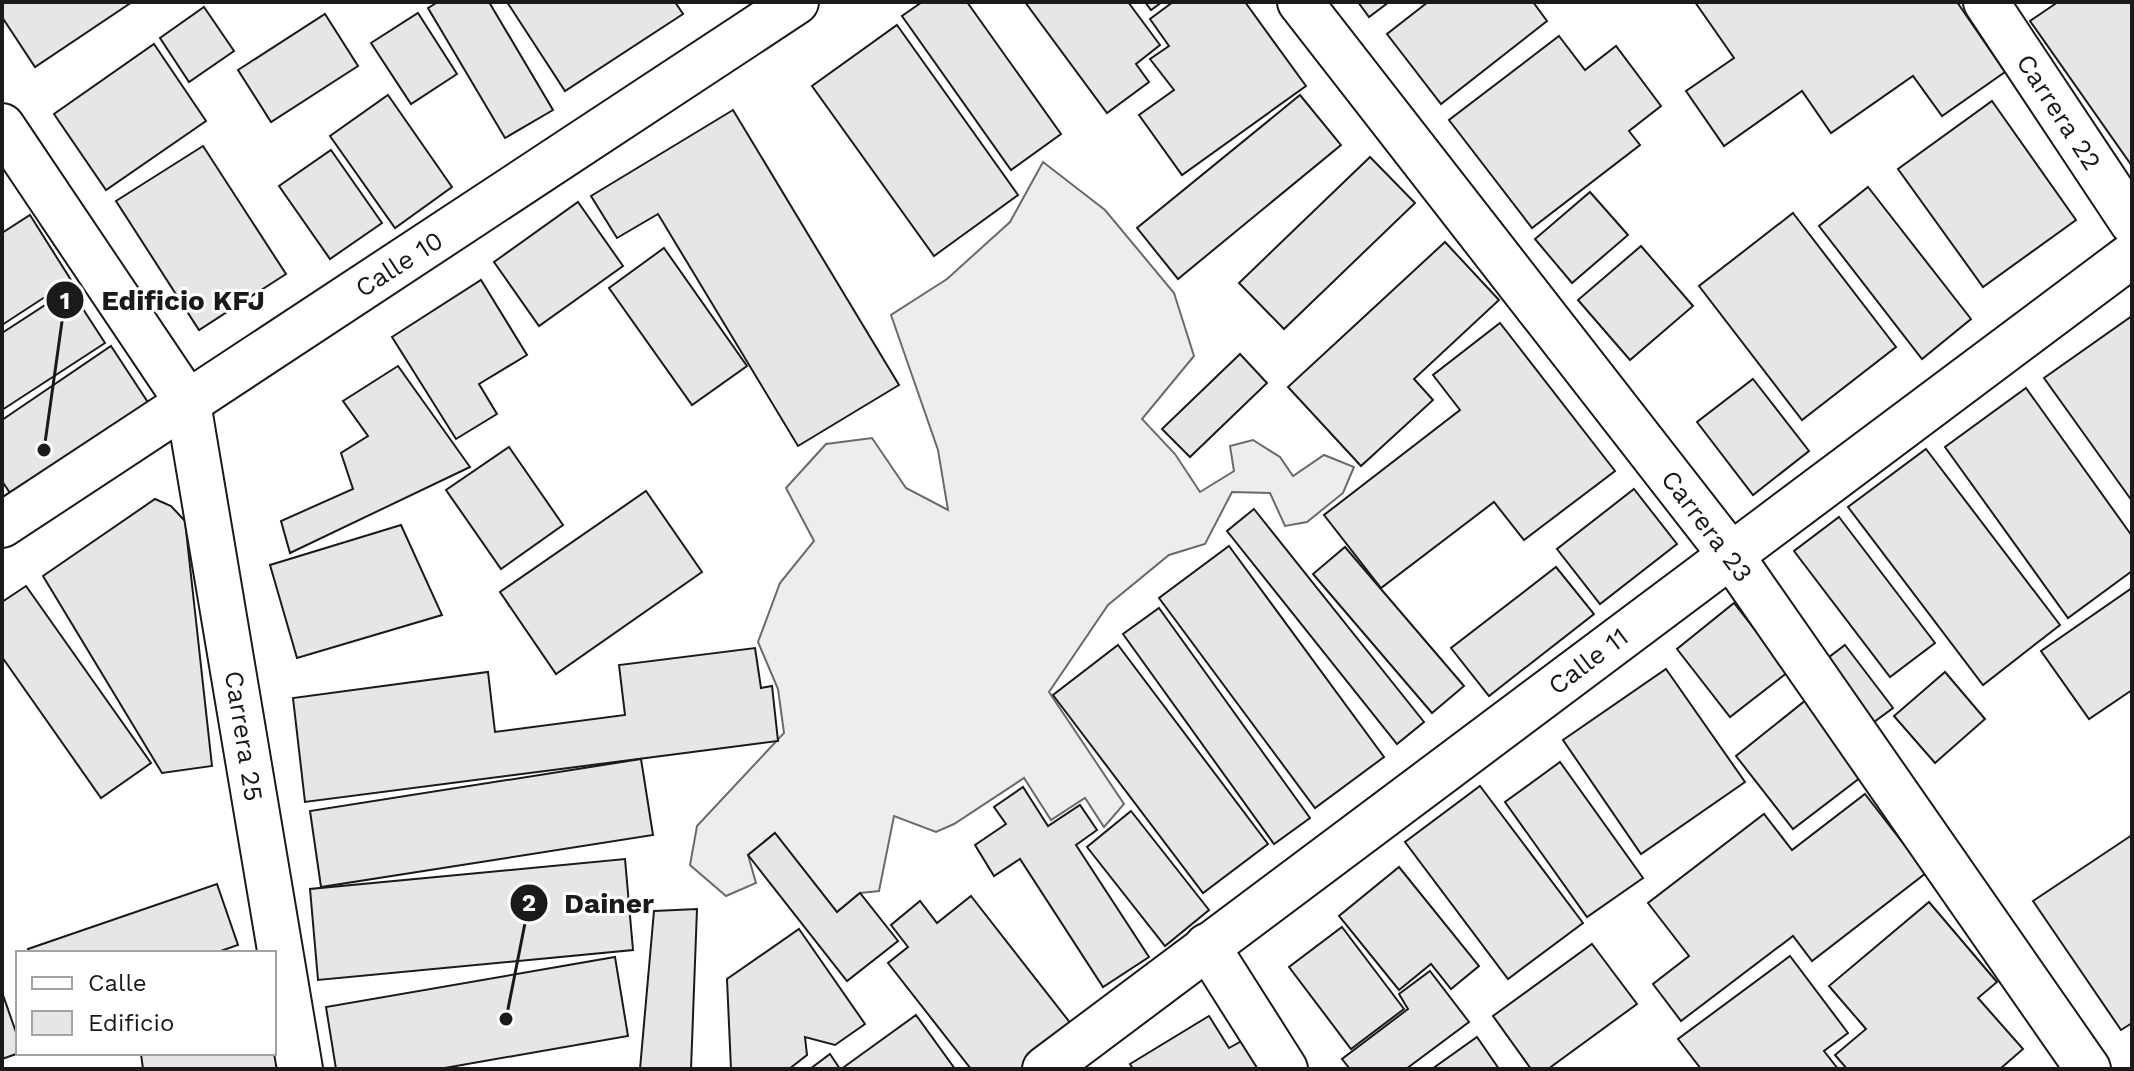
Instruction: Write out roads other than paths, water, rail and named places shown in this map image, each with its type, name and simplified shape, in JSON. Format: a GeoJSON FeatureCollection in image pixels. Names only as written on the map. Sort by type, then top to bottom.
{"type":"FeatureCollection","features":[{"type":"Feature","properties":{"kind":"street","name":"Calle 10"},"geometry":{"type":"LineString","coordinates":[[2,525],[796,2]]}},
{"type":"Feature","properties":{"kind":"street","name":"Carrera 23"},"geometry":{"type":"LineString","coordinates":[[1300,2],[1730,554],[2088,1069]]}},
{"type":"Feature","properties":{"kind":"street","name":"Carrera 22"},"geometry":{"type":"LineString","coordinates":[[1986,2],[2132,222]]}},
{"type":"Feature","properties":{"kind":"street"},"geometry":{"type":"LineString","coordinates":[[2,126],[188,403]]}},
{"type":"Feature","properties":{"kind":"street","name":"Calle 11"},"geometry":{"type":"LineString","coordinates":[[1045,1069],[2132,255]]}},
{"type":"Feature","properties":{"kind":"street","name":"Carrera 25"},"geometry":{"type":"LineString","coordinates":[[188,403],[300,1069]]}},
{"type":"Feature","properties":{"kind":"street"},"geometry":{"type":"LineString","coordinates":[[1207,946],[1285,1069]]}},
{"type":"Feature","properties":{"kind":"place","name":"Edificio KFJ"},"geometry":{"type":"Point","coordinates":[44,450]}},
{"type":"Feature","properties":{"kind":"place","name":"Dainer"},"geometry":{"type":"Point","coordinates":[506,1019]}}]}
